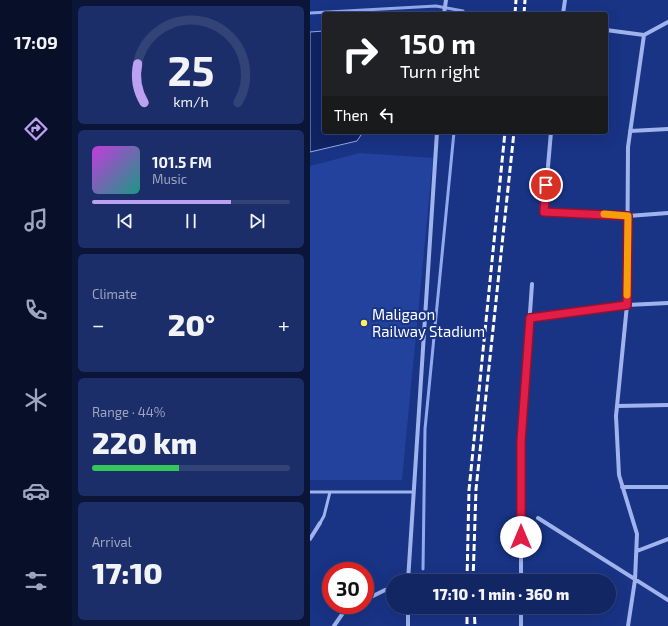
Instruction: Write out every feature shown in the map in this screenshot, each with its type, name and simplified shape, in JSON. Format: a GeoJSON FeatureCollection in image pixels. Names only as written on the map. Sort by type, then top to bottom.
{"type":"FeatureCollection","features":[{"type":"Feature","properties":{"kind":"street"},"geometry":{"type":"LineString","coordinates":[[563,12],[565,0]]}},
{"type":"Feature","properties":{"kind":"street"},"geometry":{"type":"LineString","coordinates":[[444,12],[446,2]]}},
{"type":"Feature","properties":{"kind":"street"},"geometry":{"type":"LineString","coordinates":[[608,30],[644,35],[668,22]]}},
{"type":"Feature","properties":{"kind":"street"},"geometry":{"type":"LineString","coordinates":[[628,626],[635,580],[637,534],[619,475],[617,406],[627,305],[628,147],[644,35]]}},
{"type":"Feature","properties":{"kind":"street"},"geometry":{"type":"LineString","coordinates":[[630,132],[668,129]]}},
{"type":"Feature","properties":{"kind":"street"},"geometry":{"type":"LineString","coordinates":[[408,574],[427,306],[437,134]]}},
{"type":"Feature","properties":{"kind":"street"},"geometry":{"type":"LineString","coordinates":[[552,134],[544,212],[628,216],[668,213]]}},
{"type":"Feature","properties":{"kind":"street"},"geometry":{"type":"LineString","coordinates":[[521,574],[521,441],[532,284]]}},
{"type":"Feature","properties":{"kind":"street"},"geometry":{"type":"LineString","coordinates":[[530,318],[627,305],[668,303]]}},
{"type":"Feature","properties":{"kind":"street"},"geometry":{"type":"LineString","coordinates":[[617,406],[668,404]]}},
{"type":"Feature","properties":{"kind":"street"},"geometry":{"type":"LineString","coordinates":[[622,487],[668,487]]}},
{"type":"Feature","properties":{"kind":"street"},"geometry":{"type":"LineString","coordinates":[[538,518],[668,600]]}},
{"type":"Feature","properties":{"kind":"street"},"geometry":{"type":"LineString","coordinates":[[310,539],[320,523]]}},
{"type":"Feature","properties":{"kind":"street"},"geometry":{"type":"LineString","coordinates":[[636,550],[668,539]]}},
{"type":"Feature","properties":{"kind":"street"},"geometry":{"type":"LineString","coordinates":[[374,596],[386,590]]}},
{"type":"Feature","properties":{"kind":"street"},"geometry":{"type":"LineString","coordinates":[[334,626],[342,614]]}},
{"type":"Feature","properties":{"kind":"street"},"geometry":{"type":"LineString","coordinates":[[408,614],[408,626]]}},
{"type":"Feature","properties":{"kind":"street"},"geometry":{"type":"LineString","coordinates":[[521,614],[521,626]]}},
{"type":"Feature","properties":{"kind":"lane"},"geometry":{"type":"LineString","coordinates":[[310,492],[413,492]]}},
{"type":"Feature","properties":{"kind":"lane"},"geometry":{"type":"LineString","coordinates":[[320,523],[324,516],[330,492]]}},
{"type":"Feature","properties":{"kind":"shaded area"},"geometry":{"type":"Polygon","coordinates":[[[322,31],[322,134],[362,134],[357,141],[310,152],[310,32],[322,31]]]}},
{"type":"Feature","properties":{"kind":"shaded area","name":"Maligaon Railway Stadium"},"geometry":{"type":"Polygon","coordinates":[[[360,153],[433,158],[402,480],[310,480],[310,166],[360,153]]]}},
{"type":"Feature","properties":{"kind":"waterway"},"geometry":{"type":"LineString","coordinates":[[328,12],[436,6],[463,12]]}},
{"type":"Feature","properties":{"kind":"waterway"},"geometry":{"type":"LineString","coordinates":[[310,13],[322,12]]}},
{"type":"Feature","properties":{"kind":"waterway"},"geometry":{"type":"LineString","coordinates":[[423,569],[425,429],[454,134]]}},
{"type":"Feature","properties":{"kind":"railway"},"geometry":{"type":"LineString","coordinates":[[515,12],[516,0]]}},
{"type":"Feature","properties":{"kind":"railway"},"geometry":{"type":"LineString","coordinates":[[524,12],[525,0]]}},
{"type":"Feature","properties":{"kind":"railway"},"geometry":{"type":"LineString","coordinates":[[467,574],[469,490],[505,134]]}},
{"type":"Feature","properties":{"kind":"railway"},"geometry":{"type":"LineString","coordinates":[[473,574],[476,489],[514,134]]}},
{"type":"Feature","properties":{"kind":"railway"},"geometry":{"type":"LineString","coordinates":[[467,614],[467,626]]}},
{"type":"Feature","properties":{"kind":"railway"},"geometry":{"type":"LineString","coordinates":[[474,614],[475,626]]}},
{"type":"Feature","properties":{"kind":"slow traffic"},"geometry":{"type":"LineString","coordinates":[[604,214],[628,216],[627,295]]}},
{"type":"Feature","properties":{"kind":"place","name":"Maligaon Railway Stadium"},"geometry":{"type":"Point","coordinates":[364,323]}},
{"type":"Feature","properties":{"kind":"route"},"geometry":{"type":"LineString","coordinates":[[521,537],[521,441],[530,318],[627,305],[628,216],[544,212],[546,185]]}}]}
